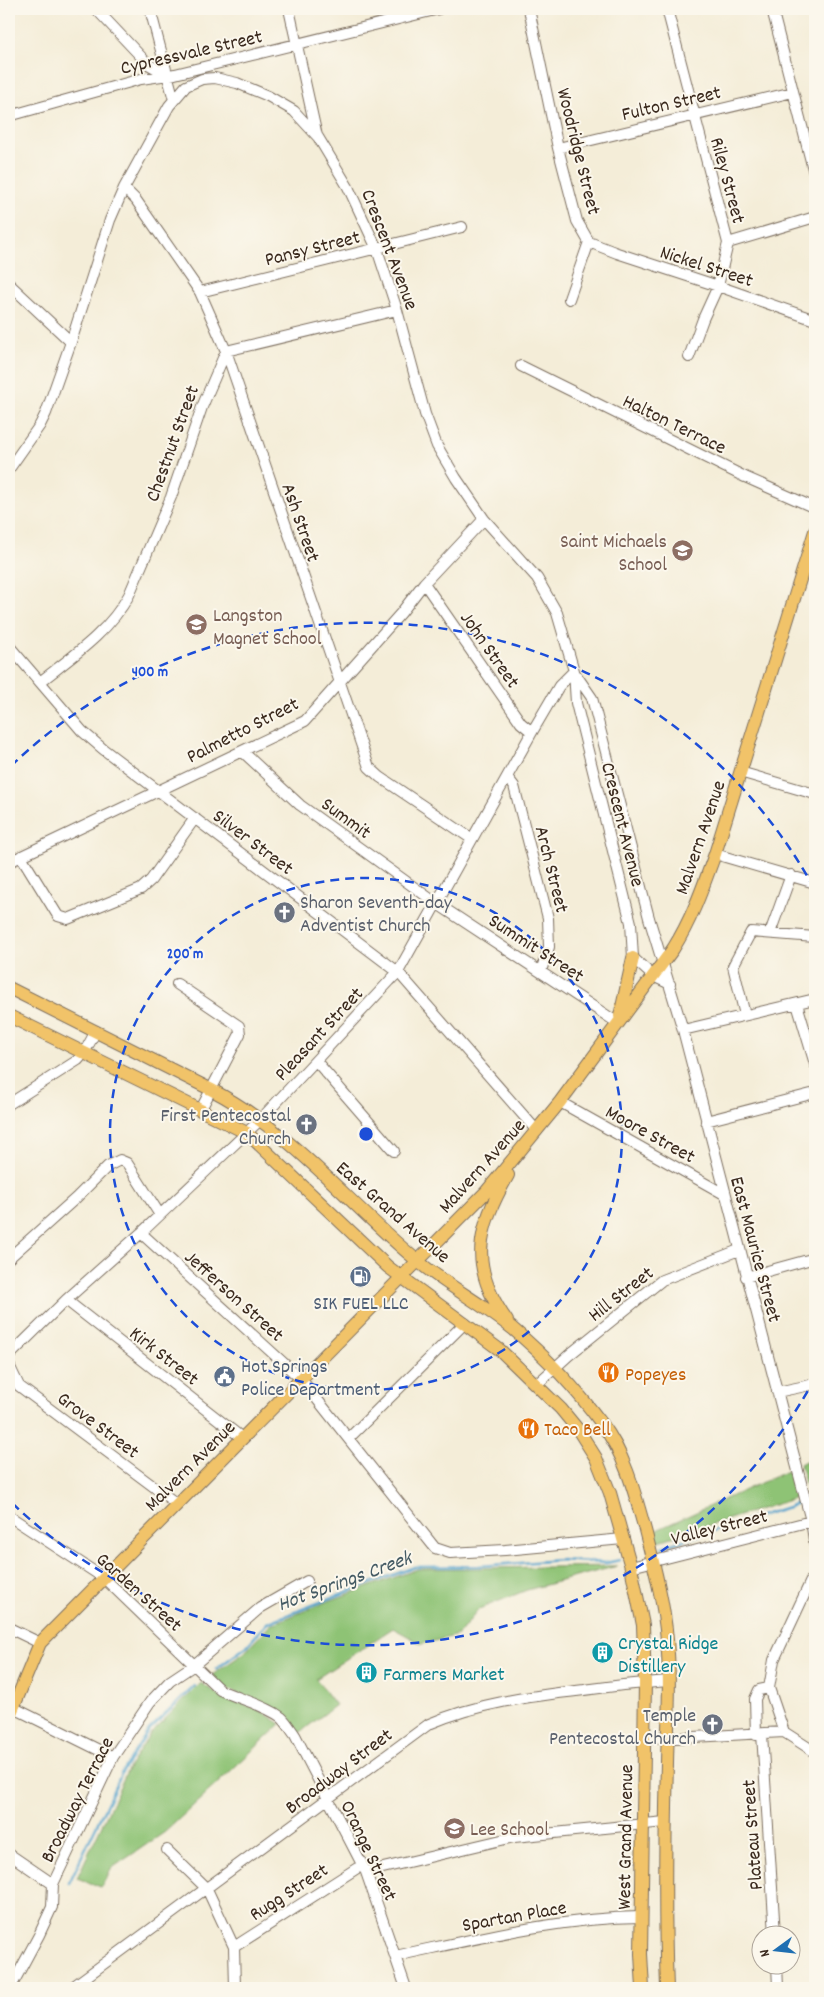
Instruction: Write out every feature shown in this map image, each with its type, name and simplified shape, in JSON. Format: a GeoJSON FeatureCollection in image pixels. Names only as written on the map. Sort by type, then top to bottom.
{"type":"FeatureCollection","features":[{"type":"Feature","properties":{"kind":"main road","name":"Malvern Avenue"},"geometry":{"type":"LineString","coordinates":[[11,1713],[40,1643],[486,1192],[560,1102],[663,963],[682,935],[699,900],[812,548],[815,531]]}},
{"type":"Feature","properties":{"kind":"main road"},"geometry":{"type":"LineString","coordinates":[[618,1022],[633,958]]}},
{"type":"Feature","properties":{"kind":"main road","name":"East Grand Avenue"},"geometry":{"type":"LineString","coordinates":[[9,988],[236,1102],[261,1119],[295,1147],[375,1225],[417,1261],[512,1329],[573,1388],[604,1426],[635,1492],[653,1561]]}},
{"type":"Feature","properties":{"kind":"main road"},"geometry":{"type":"LineString","coordinates":[[9,1016],[247,1133],[360,1242],[400,1277],[466,1323],[500,1350],[561,1409],[579,1431],[596,1458],[610,1493],[623,1539]]}},
{"type":"Feature","properties":{"kind":"main road"},"geometry":{"type":"LineString","coordinates":[[512,1329],[490,1293],[481,1262],[485,1222],[494,1200],[520,1152]]}},
{"type":"Feature","properties":{"kind":"main road","name":"West Grand Avenue"},"geometry":{"type":"LineString","coordinates":[[623,1539],[643,1625],[645,1682],[641,1917],[643,1988]]}},
{"type":"Feature","properties":{"kind":"main road","name":"West Grand Avenue"},"geometry":{"type":"LineString","coordinates":[[653,1561],[664,1616],[668,1681],[664,1932],[667,1988]]}},
{"type":"Feature","properties":{"kind":"street"},"geometry":{"type":"LineString","coordinates":[[96,9],[148,64],[167,76]]}},
{"type":"Feature","properties":{"kind":"street"},"geometry":{"type":"LineString","coordinates":[[150,9],[174,100]]}},
{"type":"Feature","properties":{"kind":"street"},"geometry":{"type":"LineString","coordinates":[[290,9],[318,137]]}},
{"type":"Feature","properties":{"kind":"street","name":"Cypressvale Street"},"geometry":{"type":"LineString","coordinates":[[9,116],[141,79],[167,76],[439,9]]}},
{"type":"Feature","properties":{"kind":"street","name":"Woodridge Street"},"geometry":{"type":"LineString","coordinates":[[529,9],[558,148],[577,221],[589,242],[569,299]]}},
{"type":"Feature","properties":{"kind":"street","name":"Riley Street"},"geometry":{"type":"LineString","coordinates":[[667,9],[728,243],[718,286],[689,357]]}},
{"type":"Feature","properties":{"kind":"street"},"geometry":{"type":"LineString","coordinates":[[772,9],[815,177]]}},
{"type":"Feature","properties":{"kind":"street","name":"Crescent Avenue"},"geometry":{"type":"LineString","coordinates":[[9,469],[40,425],[71,342],[110,220],[124,188],[174,100],[186,86],[202,79],[216,78],[237,83],[268,96],[294,111],[318,137],[348,187],[377,249],[397,310],[425,414],[437,446],[484,519],[538,578],[557,613],[574,672],[576,704],[630,923],[633,958]]}},
{"type":"Feature","properties":{"kind":"street","name":"Fulton Street"},"geometry":{"type":"LineString","coordinates":[[558,148],[793,92]]}},
{"type":"Feature","properties":{"kind":"street","name":"Ash Street"},"geometry":{"type":"LineString","coordinates":[[124,188],[136,200],[200,292],[226,351],[369,767],[380,777],[472,839]]}},
{"type":"Feature","properties":{"kind":"street"},"geometry":{"type":"LineString","coordinates":[[728,243],[815,217]]}},
{"type":"Feature","properties":{"kind":"street","name":"Pansy Street"},"geometry":{"type":"LineString","coordinates":[[200,292],[462,227]]}},
{"type":"Feature","properties":{"kind":"street","name":"Nickel Street"},"geometry":{"type":"LineString","coordinates":[[589,242],[815,320]]}},
{"type":"Feature","properties":{"kind":"street"},"geometry":{"type":"LineString","coordinates":[[9,284],[71,342]]}},
{"type":"Feature","properties":{"kind":"street"},"geometry":{"type":"LineString","coordinates":[[226,351],[397,310]]}},
{"type":"Feature","properties":{"kind":"street","name":"Chestnut Street"},"geometry":{"type":"LineString","coordinates":[[40,682],[111,622],[121,609],[171,497],[202,407],[226,351]]}},
{"type":"Feature","properties":{"kind":"street","name":"Halton Terrace"},"geometry":{"type":"LineString","coordinates":[[521,366],[745,477],[815,508]]}},
{"type":"Feature","properties":{"kind":"street","name":"Palmetto Street"},"geometry":{"type":"LineString","coordinates":[[9,862],[305,721],[401,613],[424,583],[484,519]]}},
{"type":"Feature","properties":{"kind":"street","name":"John Street"},"geometry":{"type":"LineString","coordinates":[[424,583],[521,723],[532,732]]}},
{"type":"Feature","properties":{"kind":"street","name":"Silver Street"},"geometry":{"type":"LineString","coordinates":[[9,646],[82,731],[158,791],[398,972],[537,1131]]}},
{"type":"Feature","properties":{"kind":"street","name":"Crescent Avenue"},"geometry":{"type":"LineString","coordinates":[[574,672],[592,698],[649,918],[663,963]]}},
{"type":"Feature","properties":{"kind":"street","name":"Pleasant Street"},"geometry":{"type":"LineString","coordinates":[[9,1356],[66,1300],[141,1233],[247,1133],[398,972],[532,732],[559,686],[574,672]]}},
{"type":"Feature","properties":{"kind":"street","name":"Summit"},"geometry":{"type":"LineString","coordinates":[[243,752],[300,805],[436,903]]}},
{"type":"Feature","properties":{"kind":"street"},"geometry":{"type":"LineString","coordinates":[[740,772],[815,794]]}},
{"type":"Feature","properties":{"kind":"street","name":"Arch Street"},"geometry":{"type":"LineString","coordinates":[[507,777],[514,786],[548,918],[549,947],[542,971]]}},
{"type":"Feature","properties":{"kind":"street"},"geometry":{"type":"LineString","coordinates":[[602,808],[620,803]]}},
{"type":"Feature","properties":{"kind":"street"},"geometry":{"type":"LineString","coordinates":[[21,856],[58,916],[68,919],[141,889],[152,880],[195,818]]}},
{"type":"Feature","properties":{"kind":"street"},"geometry":{"type":"LineString","coordinates":[[715,854],[815,883]]}},
{"type":"Feature","properties":{"kind":"street"},"geometry":{"type":"LineString","coordinates":[[770,933],[791,875]]}},
{"type":"Feature","properties":{"kind":"street","name":"Summit Street"},"geometry":{"type":"LineString","coordinates":[[436,903],[618,1022]]}},
{"type":"Feature","properties":{"kind":"street"},"geometry":{"type":"LineString","coordinates":[[630,923],[649,918]]}},
{"type":"Feature","properties":{"kind":"street"},"geometry":{"type":"LineString","coordinates":[[745,1016],[733,966],[751,932],[815,937]]}},
{"type":"Feature","properties":{"kind":"street"},"geometry":{"type":"LineString","coordinates":[[633,958],[654,976],[670,984]]}},
{"type":"Feature","properties":{"kind":"street","name":"East Maurice Street"},"geometry":{"type":"LineString","coordinates":[[663,963],[683,1030],[724,1194],[803,1492],[813,1521],[815,1546]]}},
{"type":"Feature","properties":{"kind":"street"},"geometry":{"type":"LineString","coordinates":[[177,984],[239,1026],[240,1034],[201,1109]]}},
{"type":"Feature","properties":{"kind":"street"},"geometry":{"type":"LineString","coordinates":[[683,1030],[815,999]]}},
{"type":"Feature","properties":{"kind":"street"},"geometry":{"type":"LineString","coordinates":[[797,1004],[815,1064]]}},
{"type":"Feature","properties":{"kind":"street"},"geometry":{"type":"LineString","coordinates":[[9,1104],[78,1060],[96,1031]]}},
{"type":"Feature","properties":{"kind":"street"},"geometry":{"type":"LineString","coordinates":[[316,1061],[394,1151]]}},
{"type":"Feature","properties":{"kind":"street"},"geometry":{"type":"LineString","coordinates":[[706,1121],[815,1093]]}},
{"type":"Feature","properties":{"kind":"street","name":"Moore Street"},"geometry":{"type":"LineString","coordinates":[[560,1102],[724,1194]]}},
{"type":"Feature","properties":{"kind":"street"},"geometry":{"type":"LineString","coordinates":[[9,1258],[76,1198],[108,1166],[120,1160],[127,1163],[160,1215]]}},
{"type":"Feature","properties":{"kind":"street","name":"Jefferson Street"},"geometry":{"type":"LineString","coordinates":[[141,1233],[301,1379],[435,1548],[450,1553],[623,1539]]}},
{"type":"Feature","properties":{"kind":"street","name":"Hill Street"},"geometry":{"type":"LineString","coordinates":[[536,1385],[554,1368],[662,1280],[739,1250]]}},
{"type":"Feature","properties":{"kind":"street"},"geometry":{"type":"LineString","coordinates":[[746,1277],[815,1258]]}},
{"type":"Feature","properties":{"kind":"street","name":"Kirk Street"},"geometry":{"type":"LineString","coordinates":[[66,1300],[242,1438]]}},
{"type":"Feature","properties":{"kind":"street"},"geometry":{"type":"LineString","coordinates":[[349,1438],[466,1323]]}},
{"type":"Feature","properties":{"kind":"street","name":"Grove Street"},"geometry":{"type":"LineString","coordinates":[[9,1365],[19,1386],[177,1504]]}},
{"type":"Feature","properties":{"kind":"street"},"geometry":{"type":"LineString","coordinates":[[777,1392],[815,1384]]}},
{"type":"Feature","properties":{"kind":"street","name":"Garden Street"},"geometry":{"type":"LineString","coordinates":[[9,1516],[104,1578],[194,1665]]}},
{"type":"Feature","properties":{"kind":"street","name":"Valley Street"},"geometry":{"type":"LineString","coordinates":[[631,1567],[813,1521]]}},
{"type":"Feature","properties":{"kind":"street"},"geometry":{"type":"LineString","coordinates":[[784,1732],[770,1688],[774,1660],[815,1572]]}},
{"type":"Feature","properties":{"kind":"street","name":"Broadway Terrace"},"geometry":{"type":"LineString","coordinates":[[12,1988],[40,1935],[52,1907],[53,1884],[113,1757],[150,1702],[170,1681],[194,1665],[260,1608],[307,1582]]}},
{"type":"Feature","properties":{"kind":"street"},"geometry":{"type":"LineString","coordinates":[[9,1628],[40,1643]]}},
{"type":"Feature","properties":{"kind":"street","name":"Orange Street"},"geometry":{"type":"LineString","coordinates":[[194,1665],[220,1690],[262,1707],[282,1718],[295,1735],[364,1869],[406,1988]]}},
{"type":"Feature","properties":{"kind":"street","name":"Broadway Street"},"geometry":{"type":"LineString","coordinates":[[71,1988],[429,1724],[445,1717],[530,1696],[668,1681]]}},
{"type":"Feature","properties":{"kind":"street","name":"Plateau Street"},"geometry":{"type":"LineString","coordinates":[[770,1688],[759,1690],[754,1699],[759,1734],[774,1924]]}},
{"type":"Feature","properties":{"kind":"street"},"geometry":{"type":"LineString","coordinates":[[11,1713],[113,1757]]}},
{"type":"Feature","properties":{"kind":"street"},"geometry":{"type":"LineString","coordinates":[[644,1737],[667,1738],[784,1732],[815,1752]]}},
{"type":"Feature","properties":{"kind":"street","name":"Rugg Street"},"geometry":{"type":"LineString","coordinates":[[234,1947],[364,1869],[514,1837],[665,1822]]}},
{"type":"Feature","properties":{"kind":"street"},"geometry":{"type":"LineString","coordinates":[[167,1850],[207,1889],[234,1947],[235,1988]]}},
{"type":"Feature","properties":{"kind":"street"},"geometry":{"type":"LineString","coordinates":[[9,1854],[53,1884]]}},
{"type":"Feature","properties":{"kind":"street","name":"Spartan Place"},"geometry":{"type":"LineString","coordinates":[[395,1956],[516,1931],[581,1920],[641,1917]]}},
{"type":"Feature","properties":{"kind":"street"},"geometry":{"type":"LineString","coordinates":[[777,1974],[778,1988]]}},
{"type":"Feature","properties":{"kind":"green space"},"geometry":{"type":"Polygon","coordinates":[[[815,1456],[815,1485],[807,1490],[800,1464],[815,1456]]]}},
{"type":"Feature","properties":{"kind":"green space"},"geometry":{"type":"Polygon","coordinates":[[[787,1471],[793,1479],[796,1498],[653,1543],[650,1533],[787,1471]]]}},
{"type":"Feature","properties":{"kind":"green space"},"geometry":{"type":"Polygon","coordinates":[[[617,1566],[527,1590],[479,1609],[458,1635],[422,1644],[393,1628],[316,1679],[336,1705],[298,1734],[285,1715],[223,1687],[212,1675],[244,1653],[270,1625],[326,1602],[418,1569],[617,1566]]]}},
{"type":"Feature","properties":{"kind":"green space"},"geometry":{"type":"Polygon","coordinates":[[[201,1683],[222,1697],[258,1709],[281,1724],[165,1832],[112,1868],[101,1887],[77,1878],[129,1767],[151,1733],[201,1683]]]}},
{"type":"Feature","properties":{"kind":"waterway","name":"Hot Springs Creek"},"geometry":{"type":"LineString","coordinates":[[808,1498],[815,1494]]}},
{"type":"Feature","properties":{"kind":"waterway","name":"Hot Springs Creek"},"geometry":{"type":"LineString","coordinates":[[662,1547],[788,1507],[803,1500]]}},
{"type":"Feature","properties":{"kind":"waterway","name":"Hot Springs Creek"},"geometry":{"type":"LineString","coordinates":[[216,1669],[246,1647],[267,1623],[415,1567],[479,1566],[561,1560],[606,1563],[620,1560]]}},
{"type":"Feature","properties":{"kind":"waterway","name":"Hot Springs Creek"},"geometry":{"type":"LineString","coordinates":[[69,1883],[122,1772],[149,1730],[195,1686]]}},
{"type":"Feature","properties":{"kind":"place","name":"Saint Michaels School"},"geometry":{"type":"Point","coordinates":[683,551]}},
{"type":"Feature","properties":{"kind":"place","name":"Langston Magnet School"},"geometry":{"type":"Point","coordinates":[197,625]}},
{"type":"Feature","properties":{"kind":"place","name":"Sharon Seventh-day Adventist Church"},"geometry":{"type":"Point","coordinates":[284,913]}},
{"type":"Feature","properties":{"kind":"place","name":"First Pentecostal Church"},"geometry":{"type":"Point","coordinates":[307,1125]}},
{"type":"Feature","properties":{"kind":"place","name":"SIK FUEL LLC"},"geometry":{"type":"Point","coordinates":[361,1276]}},
{"type":"Feature","properties":{"kind":"place","name":"Popeyes"},"geometry":{"type":"Point","coordinates":[609,1373]}},
{"type":"Feature","properties":{"kind":"place","name":"Hot Springs Police Department"},"geometry":{"type":"Point","coordinates":[225,1377]}},
{"type":"Feature","properties":{"kind":"place","name":"Taco Bell"},"geometry":{"type":"Point","coordinates":[528,1428]}},
{"type":"Feature","properties":{"kind":"place","name":"Crystal Ridge Distillery"},"geometry":{"type":"Point","coordinates":[602,1653]}},
{"type":"Feature","properties":{"kind":"place","name":"Farmers Market"},"geometry":{"type":"Point","coordinates":[367,1673]}},
{"type":"Feature","properties":{"kind":"place","name":"Temple Pentecostal Church"},"geometry":{"type":"Point","coordinates":[712,1725]}},
{"type":"Feature","properties":{"kind":"place","name":"Lee School"},"geometry":{"type":"Point","coordinates":[454,1828]}}]}
